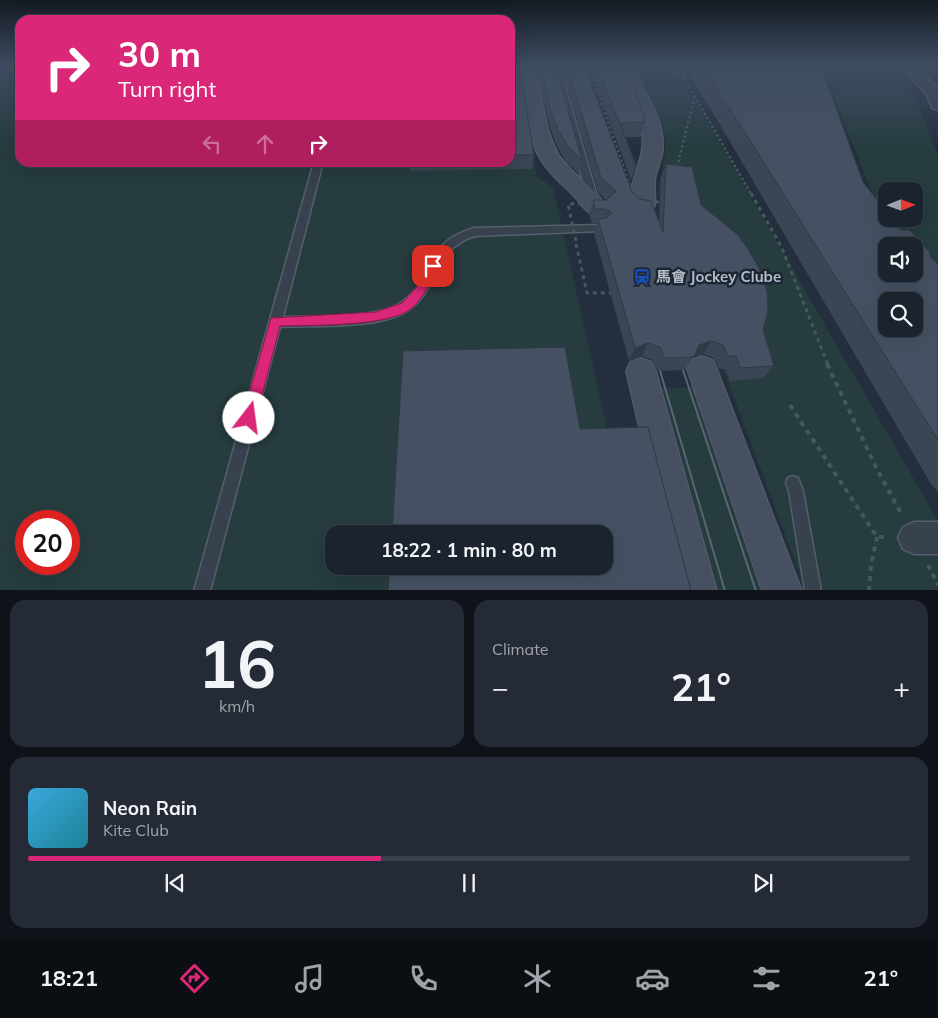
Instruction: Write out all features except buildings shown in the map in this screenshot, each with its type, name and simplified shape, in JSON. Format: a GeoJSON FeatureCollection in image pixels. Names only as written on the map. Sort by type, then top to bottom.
{"type":"FeatureCollection","features":[{"type":"Feature","properties":{"kind":"main road"},"geometry":{"type":"LineString","coordinates":[[533,93],[544,146],[557,166],[580,186],[596,205]]}},
{"type":"Feature","properties":{"kind":"main road"},"geometry":{"type":"LineString","coordinates":[[634,93],[651,130],[652,137],[652,159],[645,173],[641,203]]}},
{"type":"Feature","properties":{"kind":"main road"},"geometry":{"type":"LineString","coordinates":[[702,369],[782,590]]}},
{"type":"Feature","properties":{"kind":"main road"},"geometry":{"type":"LineString","coordinates":[[641,371],[697,590]]}},
{"type":"Feature","properties":{"kind":"street"},"geometry":{"type":"LineString","coordinates":[[932,93],[938,104]]}},
{"type":"Feature","properties":{"kind":"lane"},"geometry":{"type":"LineString","coordinates":[[563,93],[596,205]]}},
{"type":"Feature","properties":{"kind":"lane"},"geometry":{"type":"LineString","coordinates":[[202,590],[318,167]]}},
{"type":"Feature","properties":{"kind":"lane"},"geometry":{"type":"LineString","coordinates":[[275,322],[377,317],[406,306],[420,291],[439,253],[452,240],[463,234],[474,232],[601,228]]}},
{"type":"Feature","properties":{"kind":"lane"},"geometry":{"type":"LineString","coordinates":[[793,483],[813,590]]}},
{"type":"Feature","properties":{"kind":"path"},"geometry":{"type":"LineString","coordinates":[[599,93],[641,203],[668,201]]}},
{"type":"Feature","properties":{"kind":"path"},"geometry":{"type":"LineString","coordinates":[[675,176],[695,95]]}},
{"type":"Feature","properties":{"kind":"path"},"geometry":{"type":"LineString","coordinates":[[695,95],[782,248],[832,376],[877,469],[926,538],[938,585]]}},
{"type":"Feature","properties":{"kind":"path"},"geometry":{"type":"LineString","coordinates":[[596,205],[568,204],[587,293],[619,293]]}},
{"type":"Feature","properties":{"kind":"path"},"geometry":{"type":"LineString","coordinates":[[790,405],[877,537],[870,565],[870,590]]}},
{"type":"Feature","properties":{"kind":"path"},"geometry":{"type":"LineString","coordinates":[[877,537],[926,538]]}},
{"type":"Feature","properties":{"kind":"green space"},"geometry":{"type":"Polygon","coordinates":[[[0,93],[15,93],[15,167],[515,167],[515,93],[521,93],[537,177],[553,187],[643,590],[0,590],[0,93]]]}},
{"type":"Feature","properties":{"kind":"green space"},"geometry":{"type":"Polygon","coordinates":[[[644,93],[691,93],[938,521],[938,590],[806,590],[658,195],[666,143],[665,135],[644,93]]]}},
{"type":"Feature","properties":{"kind":"green space"},"geometry":{"type":"Polygon","coordinates":[[[833,93],[913,93],[938,156],[938,267],[923,252],[923,237],[907,237],[898,228],[923,227],[923,182],[878,182],[878,202],[872,193],[833,93]]]}},
{"type":"Feature","properties":{"kind":"green space"},"geometry":{"type":"Polygon","coordinates":[[[698,387],[767,590],[715,590],[657,388],[698,387]]]}},
{"type":"Feature","properties":{"kind":"tram line"},"geometry":{"type":"LineString","coordinates":[[679,357],[682,365]]}},
{"type":"Feature","properties":{"kind":"tram line"},"geometry":{"type":"LineString","coordinates":[[656,358],[658,365]]}},
{"type":"Feature","properties":{"kind":"tram line"},"geometry":{"type":"LineString","coordinates":[[658,364],[725,590]]}},
{"type":"Feature","properties":{"kind":"tram line"},"geometry":{"type":"LineString","coordinates":[[681,364],[756,590]]}},
{"type":"Feature","properties":{"kind":"place","name":"馬會 Jockey Clube"},"geometry":{"type":"Point","coordinates":[642,277]}},
{"type":"Feature","properties":{"kind":"route"},"geometry":{"type":"LineString","coordinates":[[249,418],[275,322],[377,317],[406,306],[420,291],[433,266]]}}]}
